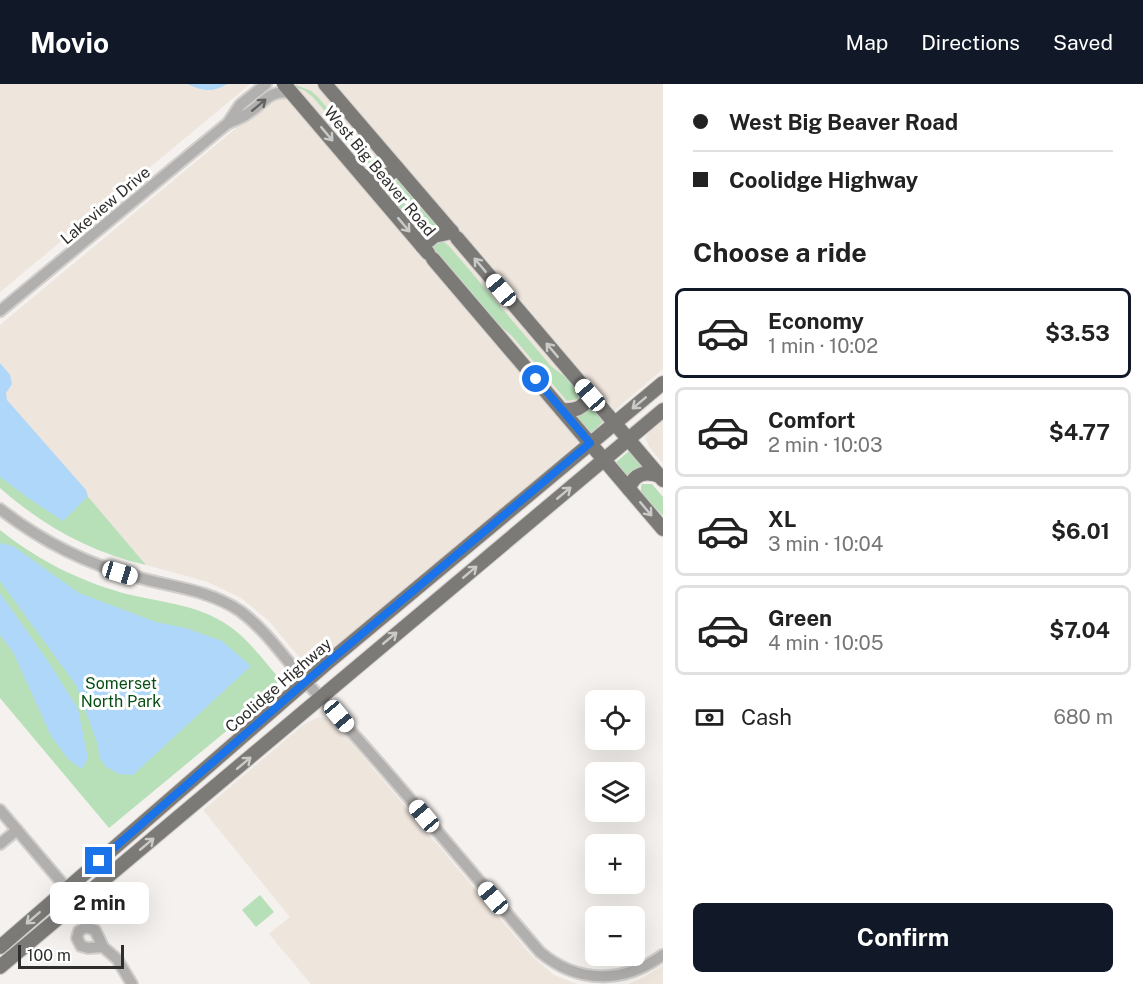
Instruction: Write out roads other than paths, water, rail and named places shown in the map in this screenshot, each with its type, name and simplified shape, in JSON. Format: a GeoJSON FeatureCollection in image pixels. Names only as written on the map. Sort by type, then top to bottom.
{"type":"FeatureCollection","features":[{"type":"Feature","properties":{"kind":"main road"},"geometry":{"type":"LineString","coordinates":[[313,84],[329,88]]}},
{"type":"Feature","properties":{"kind":"main road","name":"West Big Beaver Road"},"geometry":{"type":"LineString","coordinates":[[288,88],[663,529]]}},
{"type":"Feature","properties":{"kind":"main road","name":"West Big Beaver Road"},"geometry":{"type":"LineString","coordinates":[[329,88],[661,478]]}},
{"type":"Feature","properties":{"kind":"main road"},"geometry":{"type":"LineString","coordinates":[[363,176],[371,179],[385,177],[397,168]]}},
{"type":"Feature","properties":{"kind":"main road"},"geometry":{"type":"LineString","coordinates":[[428,252],[434,236],[455,235]]}},
{"type":"Feature","properties":{"kind":"main road","name":"Coolidge Highway"},"geometry":{"type":"LineString","coordinates":[[0,947],[306,682],[663,382]]}},
{"type":"Feature","properties":{"kind":"main road"},"geometry":{"type":"LineString","coordinates":[[562,410],[571,411],[582,407],[590,395]]}},
{"type":"Feature","properties":{"kind":"main road"},"geometry":{"type":"LineString","coordinates":[[0,967],[663,410]]}},
{"type":"Feature","properties":{"kind":"main road"},"geometry":{"type":"LineString","coordinates":[[629,489],[633,479],[642,474],[651,473],[661,478]]}},
{"type":"Feature","properties":{"kind":"main road"},"geometry":{"type":"LineString","coordinates":[[510,511],[520,515],[522,522],[520,531]]}},
{"type":"Feature","properties":{"kind":"main road"},"geometry":{"type":"LineString","coordinates":[[443,566],[442,577],[445,584],[451,588]]}},
{"type":"Feature","properties":{"kind":"main road"},"geometry":{"type":"LineString","coordinates":[[403,600],[411,606],[413,613],[411,621]]}},
{"type":"Feature","properties":{"kind":"main road"},"geometry":{"type":"LineString","coordinates":[[115,847],[113,857],[122,865]]}},
{"type":"Feature","properties":{"kind":"main road"},"geometry":{"type":"LineString","coordinates":[[82,875],[90,883],[88,893]]}},
{"type":"Feature","properties":{"kind":"street","name":"Lakeview Drive"},"geometry":{"type":"LineString","coordinates":[[228,123],[240,105],[266,84]]}},
{"type":"Feature","properties":{"kind":"street","name":"Lakeview Drive"},"geometry":{"type":"LineString","coordinates":[[0,312],[228,123],[248,114],[277,92],[288,88]]}},
{"type":"Feature","properties":{"kind":"street"},"geometry":{"type":"LineString","coordinates":[[0,509],[47,541],[95,564],[134,577],[206,594],[232,606],[255,624],[322,698],[549,961],[580,977],[601,980],[634,974],[663,955]]}},
{"type":"Feature","properties":{"kind":"street"},"geometry":{"type":"LineString","coordinates":[[0,810],[67,889]]}},
{"type":"Feature","properties":{"kind":"street"},"geometry":{"type":"LineString","coordinates":[[0,844],[17,830]]}},
{"type":"Feature","properties":{"kind":"street"},"geometry":{"type":"LineString","coordinates":[[103,947],[117,959],[132,984]]}},
{"type":"Feature","properties":{"kind":"water"},"geometry":{"type":"Polygon","coordinates":[[[187,84],[227,84],[217,89],[207,90],[187,84]]]}},
{"type":"Feature","properties":{"kind":"water"},"geometry":{"type":"Polygon","coordinates":[[[0,363],[10,375],[12,384],[6,393],[7,400],[86,490],[88,496],[63,521],[0,477],[0,363]]]}},
{"type":"Feature","properties":{"kind":"water"},"geometry":{"type":"Polygon","coordinates":[[[0,543],[13,546],[79,593],[156,622],[186,628],[222,641],[251,666],[133,775],[119,774],[106,767],[99,757],[98,745],[76,685],[0,581],[0,543]]]}},
{"type":"Feature","properties":{"kind":"water"},"geometry":{"type":"Polygon","coordinates":[[[0,593],[50,664],[78,709],[88,758],[82,769],[69,760],[51,736],[13,652],[0,635],[0,593]]]}},
{"type":"Feature","properties":{"kind":"park label","name":"Somerset North Park"},"geometry":{"type":"Point","coordinates":[121,692]}}]}
